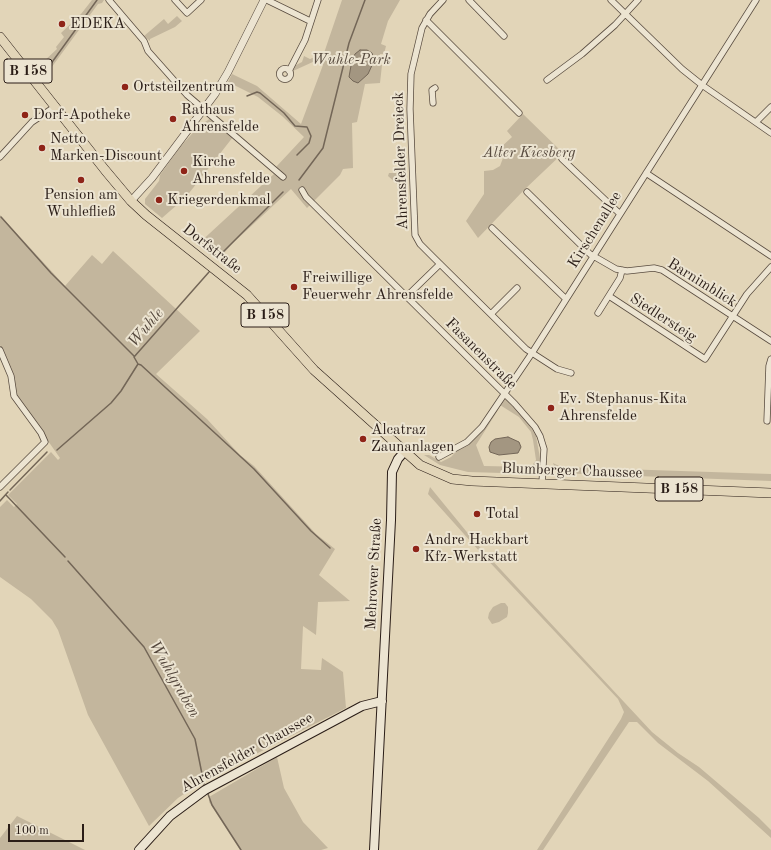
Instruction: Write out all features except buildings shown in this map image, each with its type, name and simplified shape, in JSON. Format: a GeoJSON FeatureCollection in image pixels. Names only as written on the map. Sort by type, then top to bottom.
{"type":"FeatureCollection","features":[{"type":"Feature","properties":{"kind":"main road","name":"Dorfstraße"},"geometry":{"type":"LineString","coordinates":[[0,37],[131,201],[146,215],[247,295],[314,370],[404,452]]}},
{"type":"Feature","properties":{"kind":"main road","name":"Blumberger Chaussee"},"geometry":{"type":"LineString","coordinates":[[404,452],[420,465],[452,479],[771,493]]}},
{"type":"Feature","properties":{"kind":"main road","name":"Mehrower Straße"},"geometry":{"type":"LineString","coordinates":[[374,850],[392,472],[398,459],[404,452]]}},
{"type":"Feature","properties":{"kind":"main road","name":"Ahrensfelder Chaussee"},"geometry":{"type":"LineString","coordinates":[[139,850],[170,816],[205,790],[362,706],[382,701]]}},
{"type":"Feature","properties":{"kind":"street"},"geometry":{"type":"LineString","coordinates":[[109,0],[144,41],[148,51],[187,95],[205,108],[283,177]]}},
{"type":"Feature","properties":{"kind":"street"},"geometry":{"type":"LineString","coordinates":[[175,0],[187,12],[200,0]]}},
{"type":"Feature","properties":{"kind":"street"},"geometry":{"type":"LineString","coordinates":[[131,201],[152,178],[205,108],[228,72],[266,0],[310,21]]}},
{"type":"Feature","properties":{"kind":"street"},"geometry":{"type":"LineString","coordinates":[[289,71],[305,40],[318,0]]}},
{"type":"Feature","properties":{"kind":"street","name":"Ahrensfelder Dreieck"},"geometry":{"type":"LineString","coordinates":[[443,0],[426,20],[419,37],[410,84],[414,228],[417,240],[532,353],[557,369],[571,373]]}},
{"type":"Feature","properties":{"kind":"street"},"geometry":{"type":"LineString","coordinates":[[469,0],[504,36]]}},
{"type":"Feature","properties":{"kind":"street"},"geometry":{"type":"LineString","coordinates":[[611,0],[682,69],[702,85],[771,133]]}},
{"type":"Feature","properties":{"kind":"street"},"geometry":{"type":"LineString","coordinates":[[547,80],[582,54],[626,14],[638,0]]}},
{"type":"Feature","properties":{"kind":"street","name":"Kirschenallee"},"geometry":{"type":"LineString","coordinates":[[439,457],[475,435],[504,394],[532,353],[619,213],[756,0]]}},
{"type":"Feature","properties":{"kind":"street"},"geometry":{"type":"LineString","coordinates":[[426,20],[519,113]]}},
{"type":"Feature","properties":{"kind":"street"},"geometry":{"type":"LineString","coordinates":[[433,103],[432,90],[435,88]]}},
{"type":"Feature","properties":{"kind":"street"},"geometry":{"type":"LineString","coordinates":[[0,157],[32,122],[56,106]]}},
{"type":"Feature","properties":{"kind":"street"},"geometry":{"type":"LineString","coordinates":[[756,122],[771,107]]}},
{"type":"Feature","properties":{"kind":"street"},"geometry":{"type":"LineString","coordinates":[[562,158],[619,213]]}},
{"type":"Feature","properties":{"kind":"street"},"geometry":{"type":"LineString","coordinates":[[646,173],[771,256]]}},
{"type":"Feature","properties":{"kind":"street","name":"Fasanenstraße"},"geometry":{"type":"LineString","coordinates":[[302,190],[306,197],[504,394],[535,427],[540,436],[544,449],[542,483]]}},
{"type":"Feature","properties":{"kind":"street","name":"Barnimblick"},"geometry":{"type":"LineString","coordinates":[[527,192],[593,256],[616,269],[654,268],[662,270],[771,341]]}},
{"type":"Feature","properties":{"kind":"street"},"geometry":{"type":"LineString","coordinates":[[492,228],[566,299]]}},
{"type":"Feature","properties":{"kind":"street"},"geometry":{"type":"LineString","coordinates":[[406,297],[440,264]]}},
{"type":"Feature","properties":{"kind":"street"},"geometry":{"type":"LineString","coordinates":[[732,316],[747,294],[771,266]]}},
{"type":"Feature","properties":{"kind":"street"},"geometry":{"type":"LineString","coordinates":[[598,313],[620,278],[622,270]]}},
{"type":"Feature","properties":{"kind":"street"},"geometry":{"type":"LineString","coordinates":[[491,314],[517,288]]}},
{"type":"Feature","properties":{"kind":"street","name":"Siedlersteig"},"geometry":{"type":"LineString","coordinates":[[608,296],[705,359],[732,316]]}},
{"type":"Feature","properties":{"kind":"street"},"geometry":{"type":"LineString","coordinates":[[0,350],[11,376],[14,396],[44,439],[43,444],[0,487]]}},
{"type":"Feature","properties":{"kind":"street"},"geometry":{"type":"LineString","coordinates":[[767,421],[769,366],[771,359]]}},
{"type":"Feature","properties":{"kind":"green space"},"geometry":{"type":"Polygon","coordinates":[[[92,0],[104,0],[102,3],[98,4],[43,79],[35,69],[40,60],[42,63],[57,49],[56,47],[64,37],[61,33],[81,14],[92,0]]]}},
{"type":"Feature","properties":{"kind":"green space","name":"Wuhle-Park"},"geometry":{"type":"Polygon","coordinates":[[[342,0],[400,0],[388,21],[381,44],[386,46],[384,54],[380,54],[378,64],[382,65],[380,83],[365,84],[357,122],[352,123],[353,168],[343,169],[340,175],[307,208],[291,189],[232,244],[218,260],[197,245],[274,174],[281,179],[285,175],[276,167],[304,137],[282,116],[258,97],[228,82],[232,74],[257,86],[301,124],[323,65],[315,61],[293,71],[294,66],[302,62],[304,56],[310,59],[324,53],[342,0]]]}},
{"type":"Feature","properties":{"kind":"green space"},"geometry":{"type":"Polygon","coordinates":[[[177,16],[182,21],[175,27],[150,39],[150,41],[144,36],[164,19],[168,24],[177,16]]]}},
{"type":"Feature","properties":{"kind":"green space","name":"Alter Kiesberg"},"geometry":{"type":"Polygon","coordinates":[[[523,114],[563,153],[524,190],[478,238],[466,221],[484,194],[484,171],[493,170],[500,166],[503,158],[499,149],[512,137],[507,131],[523,114]]]}},
{"type":"Feature","properties":{"kind":"green space"},"geometry":{"type":"Polygon","coordinates":[[[211,118],[233,137],[186,197],[162,218],[145,204],[145,199],[159,181],[160,175],[181,146],[199,126],[211,118]]]}},
{"type":"Feature","properties":{"kind":"green space"},"geometry":{"type":"Polygon","coordinates":[[[389,173],[407,173],[407,193],[388,176],[389,173]]]}},
{"type":"Feature","properties":{"kind":"green space"},"geometry":{"type":"Polygon","coordinates":[[[0,215],[65,286],[92,255],[102,264],[113,251],[200,331],[156,374],[207,419],[240,455],[254,466],[316,534],[335,549],[319,575],[350,601],[318,602],[316,635],[303,626],[301,669],[321,670],[322,658],[343,672],[346,708],[207,779],[178,798],[149,826],[88,715],[58,630],[52,620],[31,599],[0,577],[0,507],[7,500],[14,507],[17,504],[8,495],[51,452],[58,460],[60,458],[15,394],[13,376],[0,345],[0,215]]]}},
{"type":"Feature","properties":{"kind":"green space"},"geometry":{"type":"Polygon","coordinates":[[[506,399],[528,423],[536,436],[540,458],[537,474],[468,472],[440,465],[424,455],[429,455],[441,462],[451,457],[496,409],[498,410],[476,445],[484,466],[531,467],[536,460],[531,432],[519,417],[500,405],[502,400],[506,399]]]}},
{"type":"Feature","properties":{"kind":"green space"},"geometry":{"type":"Polygon","coordinates":[[[553,463],[561,467],[771,474],[771,481],[557,473],[553,463]]]}},
{"type":"Feature","properties":{"kind":"green space"},"geometry":{"type":"Polygon","coordinates":[[[430,487],[475,542],[652,732],[678,753],[699,767],[759,818],[771,830],[771,838],[708,781],[658,743],[637,722],[629,722],[543,850],[537,850],[624,712],[618,699],[481,553],[428,494],[430,487]]]}},
{"type":"Feature","properties":{"kind":"green space"},"geometry":{"type":"Polygon","coordinates":[[[501,603],[505,603],[508,607],[507,617],[492,624],[488,618],[489,613],[493,607],[501,603]]]}},
{"type":"Feature","properties":{"kind":"green space"},"geometry":{"type":"Polygon","coordinates":[[[277,757],[284,788],[303,822],[328,848],[321,850],[240,850],[209,802],[209,797],[277,757]]]}},
{"type":"Feature","properties":{"kind":"green space"},"geometry":{"type":"Polygon","coordinates":[[[17,816],[85,850],[0,850],[0,838],[17,816]]]}},
{"type":"Feature","properties":{"kind":"shaded area"},"geometry":{"type":"Polygon","coordinates":[[[360,50],[367,50],[372,53],[374,61],[368,74],[358,83],[349,77],[352,60],[355,54],[360,50]]]}},
{"type":"Feature","properties":{"kind":"shaded area"},"geometry":{"type":"Polygon","coordinates":[[[508,437],[519,442],[521,447],[518,453],[499,455],[490,452],[489,447],[491,442],[495,439],[508,437]]]}},
{"type":"Feature","properties":{"kind":"waterway"},"geometry":{"type":"LineString","coordinates":[[48,71],[50,65],[97,0]]}},
{"type":"Feature","properties":{"kind":"waterway","name":"Wuhle"},"geometry":{"type":"LineString","coordinates":[[299,180],[323,148],[349,43],[365,0]]}},
{"type":"Feature","properties":{"kind":"waterway"},"geometry":{"type":"LineString","coordinates":[[247,96],[257,92],[260,93],[284,113],[295,126],[307,127],[311,136],[309,143],[297,155]]}},
{"type":"Feature","properties":{"kind":"waterway","name":"Wuhle"},"geometry":{"type":"LineString","coordinates":[[217,258],[283,192]]}},
{"type":"Feature","properties":{"kind":"waterway"},"geometry":{"type":"LineString","coordinates":[[1,217],[51,273],[134,356]]}},
{"type":"Feature","properties":{"kind":"waterway","name":"Wuhle"},"geometry":{"type":"LineString","coordinates":[[57,450],[111,403],[121,391],[138,364],[134,357],[209,272]]}},
{"type":"Feature","properties":{"kind":"waterway"},"geometry":{"type":"LineString","coordinates":[[138,364],[141,365],[254,469],[311,531],[330,548]]}},
{"type":"Feature","properties":{"kind":"waterway","name":"Wuhle"},"geometry":{"type":"LineString","coordinates":[[10,490],[47,452]]}},
{"type":"Feature","properties":{"kind":"waterway","name":"Wuhle"},"geometry":{"type":"LineString","coordinates":[[0,501],[8,492]]}},
{"type":"Feature","properties":{"kind":"waterway","name":"Wuhlgraben"},"geometry":{"type":"LineString","coordinates":[[6,495],[65,557]]}},
{"type":"Feature","properties":{"kind":"waterway","name":"Wuhlgraben"},"geometry":{"type":"LineString","coordinates":[[68,561],[144,647],[195,739],[204,784]]}},
{"type":"Feature","properties":{"kind":"waterway","name":"Wuhlgraben"},"geometry":{"type":"LineString","coordinates":[[208,794],[212,805],[241,850]]}},
{"type":"Feature","properties":{"kind":"place","name":"EDEKA"},"geometry":{"type":"Point","coordinates":[62,24]}},
{"type":"Feature","properties":{"kind":"place","name":"Ortsteilzentrum"},"geometry":{"type":"Point","coordinates":[125,87]}},
{"type":"Feature","properties":{"kind":"place","name":"Dorf-Apotheke"},"geometry":{"type":"Point","coordinates":[25,115]}},
{"type":"Feature","properties":{"kind":"place","name":"Rathaus Ahrensfelde"},"geometry":{"type":"Point","coordinates":[173,119]}},
{"type":"Feature","properties":{"kind":"place","name":"Netto Marken-Discount"},"geometry":{"type":"Point","coordinates":[42,148]}},
{"type":"Feature","properties":{"kind":"place","name":"Kirche Ahrensfelde"},"geometry":{"type":"Point","coordinates":[184,171]}},
{"type":"Feature","properties":{"kind":"place","name":"Pension am Wuhlefließ"},"geometry":{"type":"Point","coordinates":[81,180]}},
{"type":"Feature","properties":{"kind":"place","name":"Kriegerdenkmal"},"geometry":{"type":"Point","coordinates":[159,200]}},
{"type":"Feature","properties":{"kind":"place","name":"Freiwillige Feuerwehr Ahrensfelde"},"geometry":{"type":"Point","coordinates":[294,287]}},
{"type":"Feature","properties":{"kind":"place","name":"Ev. Stephanus-Kita Ahrensfelde"},"geometry":{"type":"Point","coordinates":[551,408]}},
{"type":"Feature","properties":{"kind":"place","name":"Alcatraz Zaunanlagen"},"geometry":{"type":"Point","coordinates":[363,439]}},
{"type":"Feature","properties":{"kind":"place","name":"Total"},"geometry":{"type":"Point","coordinates":[477,514]}},
{"type":"Feature","properties":{"kind":"place","name":"Andre Hackbart Kfz-Werkstatt"},"geometry":{"type":"Point","coordinates":[416,549]}}]}
